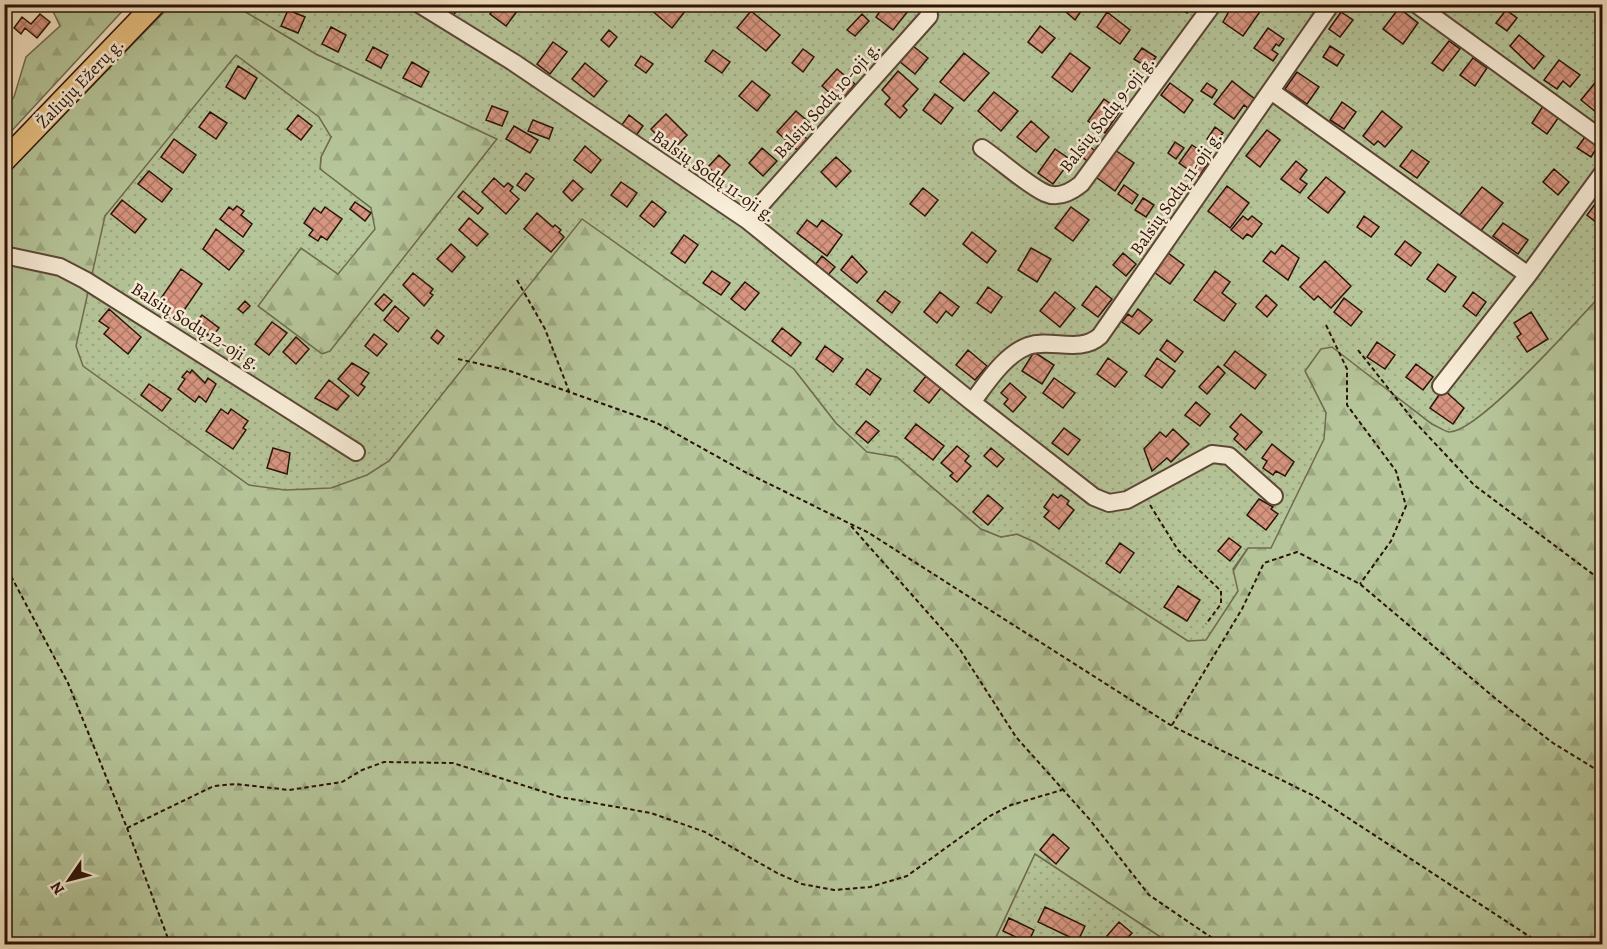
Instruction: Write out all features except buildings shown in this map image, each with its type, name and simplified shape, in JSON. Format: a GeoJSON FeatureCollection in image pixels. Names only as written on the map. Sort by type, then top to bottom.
{"type":"FeatureCollection","features":[{"type":"Feature","properties":{"kind":"main road","name":"Žaliųjų Ežerų g."},"geometry":{"type":"LineString","coordinates":[[4,161],[155,4]]}},
{"type":"Feature","properties":{"kind":"street","name":"Balsių Sodų 11-oji g."},"geometry":{"type":"LineString","coordinates":[[419,4],[513,62],[747,220],[972,402],[1094,497],[1109,503],[1127,501],[1212,454],[1229,456],[1274,496]]}},
{"type":"Feature","properties":{"kind":"street","name":"Balsių Sodų 10-oji g."},"geometry":{"type":"LineString","coordinates":[[747,220],[929,16],[928,4]]}},
{"type":"Feature","properties":{"kind":"street","name":"Balsių Sodų 9-oji g."},"geometry":{"type":"LineString","coordinates":[[982,148],[1046,194],[1064,194],[1073,190],[1081,184],[1142,104],[1213,4]]}},
{"type":"Feature","properties":{"kind":"street","name":"Balsių Sodų 11-oji g."},"geometry":{"type":"LineString","coordinates":[[972,402],[1003,364],[1027,346],[1079,345],[1093,342],[1100,336],[1331,4]]}},
{"type":"Feature","properties":{"kind":"street"},"geometry":{"type":"LineString","coordinates":[[1416,4],[1602,139]]}},
{"type":"Feature","properties":{"kind":"street"},"geometry":{"type":"LineString","coordinates":[[1271,91],[1528,275]]}},
{"type":"Feature","properties":{"kind":"street"},"geometry":{"type":"LineString","coordinates":[[1441,386],[1528,275],[1602,174]]}},
{"type":"Feature","properties":{"kind":"street","name":"Balsių Sodų 12-oji g."},"geometry":{"type":"LineString","coordinates":[[4,255],[60,267],[86,280],[356,452]]}},
{"type":"Feature","properties":{"kind":"path"},"geometry":{"type":"LineString","coordinates":[[517,280],[545,329],[569,391]]}},
{"type":"Feature","properties":{"kind":"path"},"geometry":{"type":"LineString","coordinates":[[1326,325],[1347,369],[1347,405],[1396,471],[1407,506],[1391,541],[1360,584]]}},
{"type":"Feature","properties":{"kind":"path"},"geometry":{"type":"LineString","coordinates":[[1358,350],[1414,420],[1474,485],[1602,581]]}},
{"type":"Feature","properties":{"kind":"path"},"geometry":{"type":"LineString","coordinates":[[458,359],[507,370],[657,423],[745,472],[849,524],[1172,726],[1316,797],[1540,945]]}},
{"type":"Feature","properties":{"kind":"path"},"geometry":{"type":"LineString","coordinates":[[1142,492],[1178,550],[1221,591],[1221,604],[1206,624]]}},
{"type":"Feature","properties":{"kind":"path"},"geometry":{"type":"LineString","coordinates":[[849,524],[959,648],[1016,737],[1130,867],[1149,895],[1221,945]]}},
{"type":"Feature","properties":{"kind":"path"},"geometry":{"type":"LineString","coordinates":[[1172,726],[1242,609],[1264,562],[1297,552],[1360,584],[1496,699],[1553,743],[1602,773]]}},
{"type":"Feature","properties":{"kind":"path"},"geometry":{"type":"LineString","coordinates":[[4,563],[68,683],[127,828],[170,945]]}},
{"type":"Feature","properties":{"kind":"path"},"geometry":{"type":"LineString","coordinates":[[127,828],[214,786],[236,784],[289,790],[342,782],[362,770],[384,762],[453,763],[560,797],[651,813],[705,832],[777,873],[802,884],[834,890],[870,887],[907,876],[990,816],[1028,799],[1062,790]]}},
{"type":"Feature","properties":{"kind":"green space"},"geometry":{"type":"Polygon","coordinates":[[[50,5],[128,5],[5,138],[5,108],[14,97],[26,57],[60,26],[50,5]]]}},
{"type":"Feature","properties":{"kind":"green space"},"geometry":{"type":"Polygon","coordinates":[[[171,5],[234,5],[316,54],[497,139],[330,352],[322,354],[258,306],[301,248],[338,274],[371,208],[320,169],[321,157],[331,137],[105,216],[389,461],[582,218],[794,369],[836,423],[867,451],[897,457],[981,529],[1001,537],[1017,534],[1035,542],[1188,641],[1248,548],[1326,413],[1305,371],[1321,348],[1332,346],[1432,424],[1449,431],[1463,427],[1504,395],[1528,373],[1602,294],[1602,944],[1171,944],[1035,854],[993,944],[5,944],[4,176],[171,5]]]}},
{"type":"Feature","properties":{"kind":"green space"},"geometry":{"type":"Polygon","coordinates":[[[234,5],[1602,5],[1602,294],[1504,395],[1463,427],[1449,432],[1432,424],[1332,347],[1321,349],[1305,371],[1326,413],[1324,439],[1271,548],[1248,548],[1233,569],[1238,591],[1206,640],[1188,641],[1035,542],[1017,534],[1001,537],[981,529],[897,457],[867,452],[836,423],[794,369],[582,219],[389,461],[367,475],[331,488],[285,490],[249,485],[83,366],[76,346],[105,216],[236,55],[319,117],[331,137],[321,157],[320,169],[371,208],[375,229],[338,274],[301,248],[258,306],[322,354],[330,351],[497,139],[316,54],[234,5]]]}},
{"type":"Feature","properties":{"kind":"green space"},"geometry":{"type":"Polygon","coordinates":[[[1035,854],[1171,944],[993,944],[1035,854]]]}}]}
